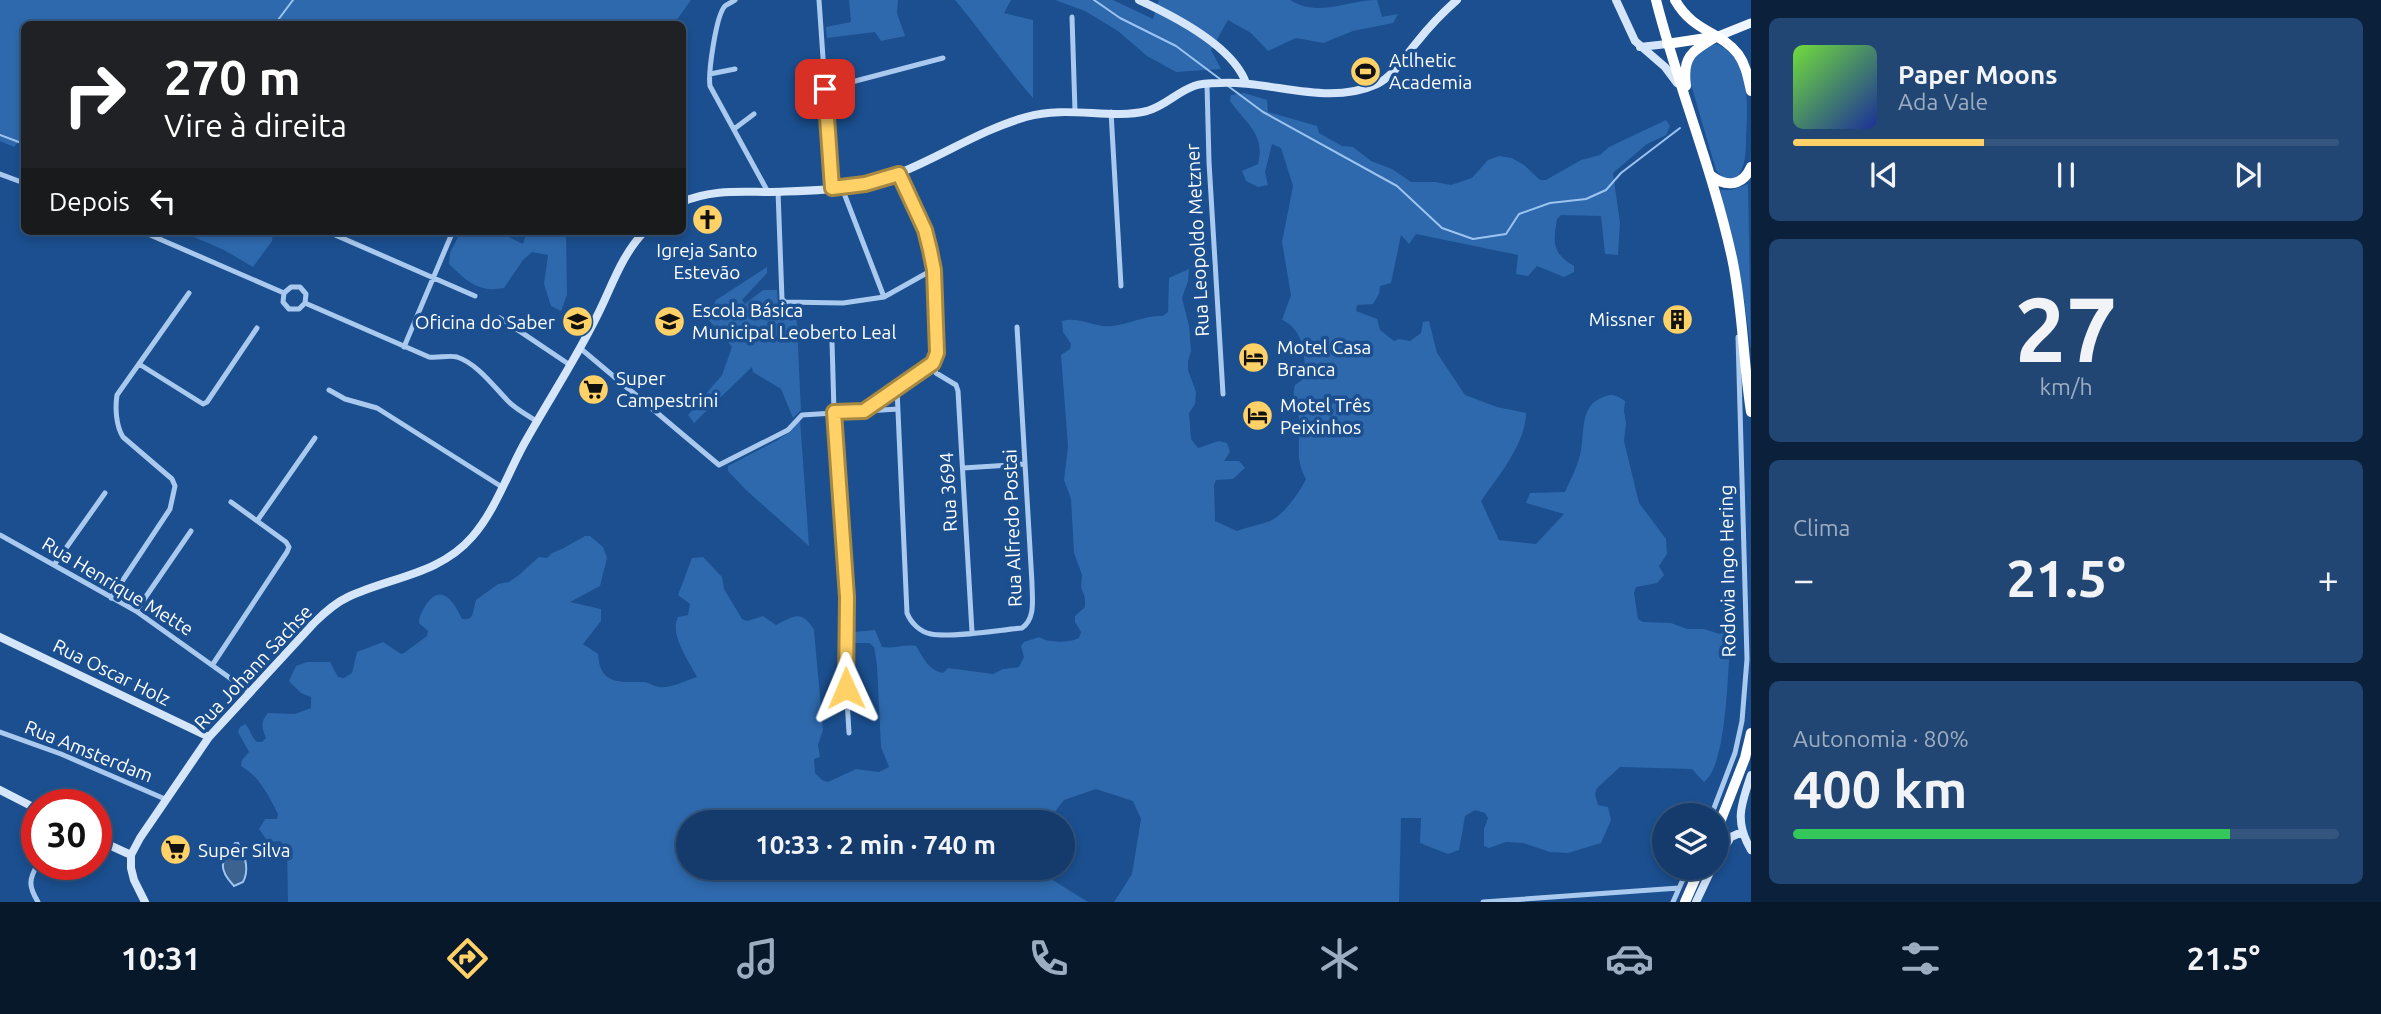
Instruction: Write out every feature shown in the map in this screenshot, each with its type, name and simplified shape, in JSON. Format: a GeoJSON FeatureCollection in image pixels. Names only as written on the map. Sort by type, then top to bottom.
{"type":"FeatureCollection","features":[{"type":"Feature","properties":{"kind":"highway"},"geometry":{"type":"LineString","coordinates":[[1656,0],[1667,44],[1688,101],[1726,231],[1739,290],[1751,412]]}},
{"type":"Feature","properties":{"kind":"highway"},"geometry":{"type":"LineString","coordinates":[[1675,0],[1688,19],[1738,55],[1744,64],[1751,91]]}},
{"type":"Feature","properties":{"kind":"highway"},"geometry":{"type":"LineString","coordinates":[[1667,44],[1716,37]]}},
{"type":"Feature","properties":{"kind":"highway"},"geometry":{"type":"LineString","coordinates":[[1688,101],[1686,62],[1691,53],[1716,37]]}},
{"type":"Feature","properties":{"kind":"highway"},"geometry":{"type":"LineString","coordinates":[[1710,175],[1717,181],[1731,184],[1743,179],[1751,167]]}},
{"type":"Feature","properties":{"kind":"highway"},"geometry":{"type":"LineString","coordinates":[[1727,803],[1751,733]]}},
{"type":"Feature","properties":{"kind":"highway"},"geometry":{"type":"LineString","coordinates":[[1685,902],[1695,880]]}},
{"type":"Feature","properties":{"kind":"main road"},"geometry":{"type":"LineString","coordinates":[[1716,37],[1751,23]]}},
{"type":"Feature","properties":{"kind":"street"},"geometry":{"type":"LineString","coordinates":[[735,0],[725,5],[722,10],[710,86],[768,192]]}},
{"type":"Feature","properties":{"kind":"street"},"geometry":{"type":"LineString","coordinates":[[819,0],[832,188]]}},
{"type":"Feature","properties":{"kind":"street"},"geometry":{"type":"LineString","coordinates":[[1139,0],[1206,38],[1231,58],[1242,72],[1246,83]]}},
{"type":"Feature","properties":{"kind":"street"},"geometry":{"type":"LineString","coordinates":[[686,201],[719,191],[768,192],[842,188],[873,183],[899,174],[1013,121],[1045,113],[1150,110],[1194,86],[1246,83],[1321,93],[1350,92],[1380,83],[1390,75],[1432,24],[1457,0]]}},
{"type":"Feature","properties":{"kind":"street"},"geometry":{"type":"LineString","coordinates":[[1616,0],[1640,47],[1671,74],[1688,101]]}},
{"type":"Feature","properties":{"kind":"street"},"geometry":{"type":"LineString","coordinates":[[1072,17],[1075,111]]}},
{"type":"Feature","properties":{"kind":"street"},"geometry":{"type":"LineString","coordinates":[[1640,47],[1667,44]]}},
{"type":"Feature","properties":{"kind":"street"},"geometry":{"type":"LineString","coordinates":[[825,89],[943,58]]}},
{"type":"Feature","properties":{"kind":"street"},"geometry":{"type":"LineString","coordinates":[[710,74],[735,69]]}},
{"type":"Feature","properties":{"kind":"street","name":"Rua Leopoldo Metzner"},"geometry":{"type":"LineString","coordinates":[[1207,84],[1223,394]]}},
{"type":"Feature","properties":{"kind":"street"},"geometry":{"type":"LineString","coordinates":[[1111,112],[1121,286]]}},
{"type":"Feature","properties":{"kind":"street"},"geometry":{"type":"LineString","coordinates":[[734,129],[754,114]]}},
{"type":"Feature","properties":{"kind":"street"},"geometry":{"type":"LineString","coordinates":[[0,174],[21,182]]}},
{"type":"Feature","properties":{"kind":"street"},"geometry":{"type":"LineString","coordinates":[[864,411],[933,363],[937,353],[934,270],[925,230],[899,174]]}},
{"type":"Feature","properties":{"kind":"street"},"geometry":{"type":"LineString","coordinates":[[842,188],[884,297]]}},
{"type":"Feature","properties":{"kind":"street"},"geometry":{"type":"LineString","coordinates":[[778,191],[783,301],[843,303],[884,297],[934,270]]}},
{"type":"Feature","properties":{"kind":"street"},"geometry":{"type":"LineString","coordinates":[[150,235],[284,293]]}},
{"type":"Feature","properties":{"kind":"street"},"geometry":{"type":"LineString","coordinates":[[335,235],[475,296]]}},
{"type":"Feature","properties":{"kind":"street"},"geometry":{"type":"LineString","coordinates":[[404,347],[451,235]]}},
{"type":"Feature","properties":{"kind":"street","name":"Rua Johann Sachse"},"geometry":{"type":"LineString","coordinates":[[131,855],[165,799],[209,737],[314,623],[340,601],[419,573],[443,560],[462,546],[481,525],[536,421],[580,348],[629,251],[642,235]]}},
{"type":"Feature","properties":{"kind":"street"},"geometry":{"type":"LineString","coordinates":[[291,286],[300,287],[306,294],[305,303],[299,309],[289,309],[283,302],[284,293],[291,286]]}},
{"type":"Feature","properties":{"kind":"street"},"geometry":{"type":"LineString","coordinates":[[111,598],[170,509],[176,486],[172,479],[118,430],[117,395],[188,293]]}},
{"type":"Feature","properties":{"kind":"street"},"geometry":{"type":"LineString","coordinates":[[305,303],[429,358],[453,356],[462,359],[494,384],[510,403],[536,421]]}},
{"type":"Feature","properties":{"kind":"street"},"geometry":{"type":"LineString","coordinates":[[500,318],[570,365]]}},
{"type":"Feature","properties":{"kind":"street","name":"Rodovia Ingo Hering"},"geometry":{"type":"LineString","coordinates":[[1716,803],[1735,753],[1744,709],[1747,659],[1738,320]]}},
{"type":"Feature","properties":{"kind":"street","name":"Rua Alfredo Postai"},"geometry":{"type":"LineString","coordinates":[[897,389],[907,613],[916,626],[931,634],[1021,628],[1031,617],[1032,583],[1017,327]]}},
{"type":"Feature","properties":{"kind":"street"},"geometry":{"type":"LineString","coordinates":[[139,364],[203,404],[257,328]]}},
{"type":"Feature","properties":{"kind":"street"},"geometry":{"type":"LineString","coordinates":[[832,341],[834,412],[847,597],[845,665],[849,733]]}},
{"type":"Feature","properties":{"kind":"street"},"geometry":{"type":"LineString","coordinates":[[580,348],[719,465],[782,434],[799,416],[898,409]]}},
{"type":"Feature","properties":{"kind":"street","name":"Rua 3694"},"geometry":{"type":"LineString","coordinates":[[933,363],[936,373],[956,385],[958,391],[972,632]]}},
{"type":"Feature","properties":{"kind":"street"},"geometry":{"type":"LineString","coordinates":[[329,390],[345,399],[377,408],[502,487]]}},
{"type":"Feature","properties":{"kind":"street"},"geometry":{"type":"LineString","coordinates":[[257,521],[315,438]]}},
{"type":"Feature","properties":{"kind":"street"},"geometry":{"type":"LineString","coordinates":[[963,468],[1025,464]]}},
{"type":"Feature","properties":{"kind":"street"},"geometry":{"type":"LineString","coordinates":[[54,565],[105,493]]}},
{"type":"Feature","properties":{"kind":"street"},"geometry":{"type":"LineString","coordinates":[[212,664],[288,552],[286,542],[231,502]]}},
{"type":"Feature","properties":{"kind":"street"},"geometry":{"type":"LineString","coordinates":[[136,611],[191,531]]}},
{"type":"Feature","properties":{"kind":"street","name":"Rua Henrique Mette"},"geometry":{"type":"LineString","coordinates":[[0,535],[136,611],[251,693]]}},
{"type":"Feature","properties":{"kind":"street","name":"Rua Oscar Holz"},"geometry":{"type":"LineString","coordinates":[[0,637],[209,737]]}},
{"type":"Feature","properties":{"kind":"street","name":"Rua Amsterdam"},"geometry":{"type":"LineString","coordinates":[[0,732],[61,754],[165,799]]}},
{"type":"Feature","properties":{"kind":"street"},"geometry":{"type":"LineString","coordinates":[[1750,781],[1740,814],[1742,832],[1751,850]]}},
{"type":"Feature","properties":{"kind":"street"},"geometry":{"type":"LineString","coordinates":[[0,790],[21,801]]}},
{"type":"Feature","properties":{"kind":"street"},"geometry":{"type":"LineString","coordinates":[[1729,840],[1742,832]]}},
{"type":"Feature","properties":{"kind":"street"},"geometry":{"type":"LineString","coordinates":[[112,846],[131,855],[134,880],[145,902]]}},
{"type":"Feature","properties":{"kind":"street"},"geometry":{"type":"LineString","coordinates":[[29,880],[37,902]]}},
{"type":"Feature","properties":{"kind":"street"},"geometry":{"type":"LineString","coordinates":[[1673,902],[1683,880]]}},
{"type":"Feature","properties":{"kind":"street"},"geometry":{"type":"LineString","coordinates":[[1696,902],[1705,880]]}},
{"type":"Feature","properties":{"kind":"street"},"geometry":{"type":"LineString","coordinates":[[1483,902],[1679,888]]}},
{"type":"Feature","properties":{"kind":"shaded area"},"geometry":{"type":"Polygon","coordinates":[[[0,0],[691,0],[676,21],[21,21],[21,139],[14,147],[0,141],[0,0]]]}},
{"type":"Feature","properties":{"kind":"shaded area"},"geometry":{"type":"Polygon","coordinates":[[[849,0],[898,0],[897,13],[905,36],[881,41],[875,32],[827,38],[826,27],[851,22],[849,0]]]}},
{"type":"Feature","properties":{"kind":"shaded area"},"geometry":{"type":"Polygon","coordinates":[[[955,0],[1011,0],[1004,13],[1033,20],[1033,98],[1013,74],[955,0]]]}},
{"type":"Feature","properties":{"kind":"shaded area"},"geometry":{"type":"Polygon","coordinates":[[[1055,0],[1113,0],[1153,19],[1159,0],[1290,0],[1312,8],[1322,8],[1377,0],[1382,17],[1398,14],[1393,23],[1353,31],[1323,43],[1296,38],[1268,51],[1251,33],[1228,20],[1211,50],[1221,69],[1176,72],[1147,56],[1118,31],[1085,11],[1055,0]]]}},
{"type":"Feature","properties":{"kind":"shaded area"},"geometry":{"type":"Polygon","coordinates":[[[1717,44],[1736,60],[1742,72],[1747,98],[1745,159],[1739,174],[1733,179],[1724,177],[1716,170],[1690,81],[1691,67],[1696,56],[1704,49],[1717,44]]]}},
{"type":"Feature","properties":{"kind":"shaded area"},"geometry":{"type":"Polygon","coordinates":[[[1244,93],[1267,100],[1268,112],[1317,126],[1319,133],[1342,146],[1353,147],[1371,161],[1392,169],[1411,182],[1451,185],[1472,178],[1488,160],[1499,156],[1512,158],[1540,180],[1546,180],[1581,160],[1600,155],[1609,147],[1666,120],[1670,126],[1666,135],[1647,144],[1613,173],[1620,223],[1618,255],[1605,254],[1601,216],[1561,215],[1557,219],[1556,247],[1562,257],[1574,266],[1574,272],[1564,277],[1537,266],[1528,276],[1516,274],[1518,255],[1416,234],[1409,244],[1401,235],[1391,283],[1380,286],[1373,304],[1357,305],[1356,311],[1377,319],[1380,330],[1394,341],[1410,341],[1421,333],[1423,322],[1429,321],[1437,353],[1465,395],[1497,407],[1526,413],[1516,448],[1481,501],[1499,540],[1536,544],[1564,514],[1526,503],[1530,493],[1565,492],[1579,460],[1588,409],[1599,399],[1610,395],[1625,401],[1624,441],[1639,503],[1666,539],[1667,554],[1659,566],[1664,575],[1657,583],[1636,587],[1634,593],[1638,619],[1720,634],[1727,630],[1731,637],[1722,736],[1712,772],[1704,782],[1692,769],[1620,767],[1597,788],[1595,794],[1598,805],[1608,807],[1611,820],[1601,843],[1568,853],[1550,852],[1523,843],[1506,842],[1489,848],[1484,846],[1484,829],[1488,818],[1485,813],[1475,810],[1465,816],[1459,850],[1448,854],[1420,843],[1421,818],[1401,818],[1399,902],[1114,902],[1132,874],[1141,819],[1133,801],[1096,789],[1064,800],[1056,810],[676,810],[676,880],[1053,880],[1088,902],[288,902],[287,849],[280,841],[268,842],[259,829],[265,819],[277,819],[278,814],[258,781],[241,766],[242,760],[249,752],[238,732],[240,727],[245,724],[255,740],[262,742],[266,738],[263,722],[268,713],[295,714],[311,708],[311,697],[301,693],[289,681],[296,666],[307,662],[330,662],[338,677],[344,678],[352,673],[357,652],[383,642],[401,654],[404,653],[427,636],[428,631],[419,623],[419,619],[424,608],[435,596],[446,596],[455,605],[462,619],[468,619],[472,616],[476,600],[498,584],[509,582],[539,557],[547,558],[585,536],[590,536],[603,547],[607,558],[600,586],[570,602],[601,609],[601,621],[583,644],[598,654],[603,671],[612,680],[645,682],[663,687],[697,677],[676,631],[678,617],[688,615],[690,604],[678,595],[692,558],[703,557],[722,577],[724,589],[742,619],[747,621],[763,616],[776,625],[797,616],[810,623],[814,630],[823,730],[818,745],[820,757],[814,759],[815,773],[828,782],[856,769],[879,772],[889,767],[881,747],[874,647],[869,643],[855,643],[854,632],[875,630],[882,647],[916,646],[930,666],[943,673],[948,668],[993,674],[1003,669],[1019,667],[1024,657],[1021,646],[1024,642],[1039,637],[1059,642],[1079,638],[1081,632],[1075,622],[1075,616],[1085,607],[1085,598],[1081,587],[1082,575],[1074,553],[1071,499],[1064,480],[1068,446],[1061,355],[1070,349],[1071,344],[1063,332],[1062,321],[1075,320],[1112,326],[1163,316],[1168,312],[1169,278],[1189,269],[1182,298],[1189,326],[1191,351],[1188,370],[1196,392],[1195,404],[1189,413],[1191,439],[1198,448],[1219,441],[1227,443],[1230,452],[1224,461],[1239,461],[1245,468],[1233,479],[1216,480],[1215,521],[1237,531],[1270,521],[1286,509],[1306,479],[1299,457],[1299,418],[1294,394],[1295,385],[1302,380],[1304,355],[1295,330],[1282,320],[1291,295],[1282,242],[1293,186],[1281,148],[1272,144],[1265,172],[1268,185],[1258,187],[1246,181],[1242,171],[1258,164],[1259,145],[1253,129],[1230,101],[1231,95],[1244,93]]]}},
{"type":"Feature","properties":{"kind":"shaded area"},"geometry":{"type":"Polygon","coordinates":[[[1748,184],[1751,350],[1744,299],[1720,190],[1732,190],[1748,184]]]}},
{"type":"Feature","properties":{"kind":"shaded area"},"geometry":{"type":"Polygon","coordinates":[[[189,235],[273,235],[272,241],[253,267],[224,250],[189,235]]]}},
{"type":"Feature","properties":{"kind":"shaded area"},"geometry":{"type":"Polygon","coordinates":[[[459,235],[505,235],[523,244],[526,235],[566,235],[567,295],[561,311],[551,306],[544,284],[548,255],[532,252],[523,260],[504,288],[487,289],[467,280],[449,264],[450,253],[459,235]]]}},
{"type":"Feature","properties":{"kind":"shaded area"},"geometry":{"type":"Polygon","coordinates":[[[767,267],[767,273],[742,300],[745,304],[763,290],[777,290],[778,306],[796,305],[801,410],[793,418],[781,389],[753,372],[752,367],[694,423],[688,415],[722,375],[732,347],[707,318],[716,300],[767,267]]]}},
{"type":"Feature","properties":{"kind":"shaded area"},"geometry":{"type":"Polygon","coordinates":[[[800,419],[809,546],[728,471],[728,466],[790,432],[800,419]]]}},
{"type":"Feature","properties":{"kind":"shaded area"},"geometry":{"type":"Polygon","coordinates":[[[235,843],[241,848],[246,867],[243,882],[234,886],[225,874],[223,865],[235,843]]]}},
{"type":"Feature","properties":{"kind":"waterway"},"geometry":{"type":"LineString","coordinates":[[277,21],[293,0]]}},
{"type":"Feature","properties":{"kind":"waterway"},"geometry":{"type":"LineString","coordinates":[[1094,0],[1120,18],[1176,46],[1220,79]]}},
{"type":"Feature","properties":{"kind":"waterway"},"geometry":{"type":"LineString","coordinates":[[1228,86],[1263,112],[1397,186],[1442,228],[1473,239],[1506,234],[1519,214],[1550,203],[1586,199],[1606,190],[1621,173],[1680,128]]}},
{"type":"Feature","properties":{"kind":"waterway"},"geometry":{"type":"LineString","coordinates":[[0,135],[21,143]]}},
{"type":"Feature","properties":{"kind":"place","name":"Atlhetic Academia"},"geometry":{"type":"Point","coordinates":[1366,71]}},
{"type":"Feature","properties":{"kind":"place","name":"Igreja Santo Estevão"},"geometry":{"type":"Point","coordinates":[707,219]}},
{"type":"Feature","properties":{"kind":"place","name":"Missner"},"geometry":{"type":"Point","coordinates":[1678,319]}},
{"type":"Feature","properties":{"kind":"place","name":"Escola Básica Municipal Leoberto Leal"},"geometry":{"type":"Point","coordinates":[669,321]}},
{"type":"Feature","properties":{"kind":"place","name":"Oficina do Saber"},"geometry":{"type":"Point","coordinates":[578,322]}},
{"type":"Feature","properties":{"kind":"place","name":"Motel Casa Branca"},"geometry":{"type":"Point","coordinates":[1254,358]}},
{"type":"Feature","properties":{"kind":"place","name":"Super Campestrini"},"geometry":{"type":"Point","coordinates":[593,389]}},
{"type":"Feature","properties":{"kind":"place","name":"Motel Três Peixinhos"},"geometry":{"type":"Point","coordinates":[1257,416]}},
{"type":"Feature","properties":{"kind":"place","name":"Super Silva"},"geometry":{"type":"Point","coordinates":[175,850]}},
{"type":"Feature","properties":{"kind":"route"},"geometry":{"type":"LineString","coordinates":[[825,89],[832,188],[873,183],[899,174],[925,230],[934,270],[937,353],[933,363],[864,411],[834,412],[847,597],[846,688]]}}]}
